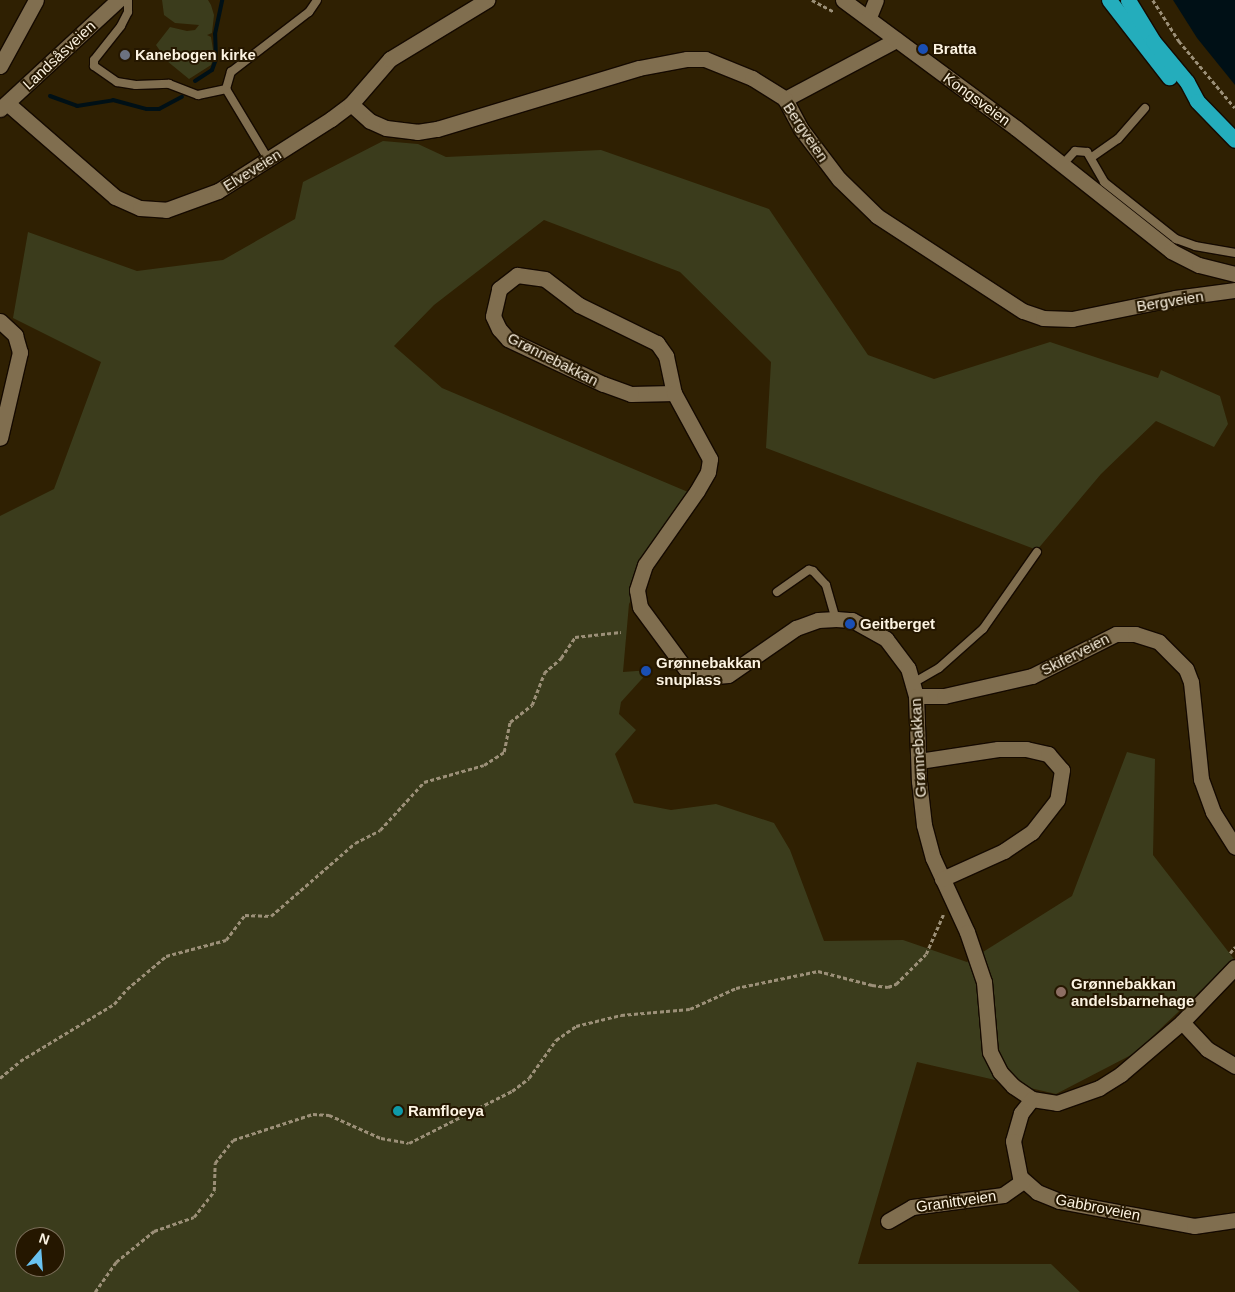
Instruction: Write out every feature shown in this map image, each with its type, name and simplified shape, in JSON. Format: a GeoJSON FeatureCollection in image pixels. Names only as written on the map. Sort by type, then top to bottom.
{"type":"FeatureCollection","features":[{"type":"Feature","properties":{"kind":"highway"},"geometry":{"type":"LineString","coordinates":[[1109,0],[1179,88],[1197,101],[1235,140]]}},
{"type":"Feature","properties":{"kind":"highway"},"geometry":{"type":"LineString","coordinates":[[1128,0],[1153,41],[1187,82],[1197,101]]}},
{"type":"Feature","properties":{"kind":"street"},"geometry":{"type":"LineString","coordinates":[[0,66],[36,0]]}},
{"type":"Feature","properties":{"kind":"street","name":"Landsåsveien"},"geometry":{"type":"LineString","coordinates":[[3,106],[118,0]]}},
{"type":"Feature","properties":{"kind":"street","name":"Elveveien"},"geometry":{"type":"LineString","coordinates":[[3,106],[115,197],[140,208],[166,210],[194,202],[228,185],[268,159],[351,104],[390,59],[487,0]]}},
{"type":"Feature","properties":{"kind":"street","name":"Kongsveien"},"geometry":{"type":"LineString","coordinates":[[843,0],[869,17],[896,40],[1062,166],[1171,252],[1198,265],[1235,274]]}},
{"type":"Feature","properties":{"kind":"street"},"geometry":{"type":"LineString","coordinates":[[869,17],[876,0]]}},
{"type":"Feature","properties":{"kind":"street"},"geometry":{"type":"LineString","coordinates":[[785,99],[896,40]]}},
{"type":"Feature","properties":{"kind":"street","name":"Bergveien"},"geometry":{"type":"LineString","coordinates":[[351,104],[370,121],[386,128],[417,132],[437,129],[639,68],[687,59],[724,64],[785,99],[801,129],[839,179],[877,216],[1023,311],[1043,318],[1072,319],[1175,298],[1235,290]]}},
{"type":"Feature","properties":{"kind":"street","name":"Grønnebakkan"},"geometry":{"type":"LineString","coordinates":[[674,393],[631,394],[602,384],[508,339],[499,329],[493,316],[499,288],[518,275],[545,279],[579,305],[640,332],[657,343],[666,356],[674,393],[710,459],[708,472],[639,577],[637,590],[640,607],[685,668],[704,677],[718,678],[739,670],[796,628],[818,620],[836,618],[852,620],[886,639],[908,668],[915,690],[924,825],[942,879],[984,982],[990,1052],[1000,1072],[1032,1099]]}},
{"type":"Feature","properties":{"kind":"street"},"geometry":{"type":"LineString","coordinates":[[0,321],[15,335],[20,352],[0,438]]}},
{"type":"Feature","properties":{"kind":"street","name":"Skiferveien"},"geometry":{"type":"LineString","coordinates":[[915,690],[944,696],[1025,678],[1116,634],[1135,634],[1159,642],[1186,669],[1191,682],[1201,779],[1213,812],[1235,847]]}},
{"type":"Feature","properties":{"kind":"street"},"geometry":{"type":"LineString","coordinates":[[919,761],[998,749],[1026,749],[1048,754],[1062,770],[1057,800],[1032,832],[1004,851],[942,879]]}},
{"type":"Feature","properties":{"kind":"street"},"geometry":{"type":"LineString","coordinates":[[1023,1181],[1014,1160],[1013,1140],[1021,1113],[1032,1099],[1057,1103],[1099,1088],[1121,1074],[1182,1022],[1231,962]]}},
{"type":"Feature","properties":{"kind":"street"},"geometry":{"type":"LineString","coordinates":[[1182,1022],[1207,1049],[1235,1066]]}},
{"type":"Feature","properties":{"kind":"street","name":"Gabbroveien"},"geometry":{"type":"LineString","coordinates":[[1023,1181],[1037,1192],[1059,1201],[1174,1223],[1208,1226],[1235,1220]]}},
{"type":"Feature","properties":{"kind":"street","name":"Granittveien"},"geometry":{"type":"LineString","coordinates":[[888,1220],[912,1207],[1003,1195],[1023,1181]]}},
{"type":"Feature","properties":{"kind":"lane"},"geometry":{"type":"LineString","coordinates":[[128,0],[128,12],[121,26],[94,60],[94,66],[104,76],[136,85],[169,84],[198,95],[226,89]]}},
{"type":"Feature","properties":{"kind":"lane"},"geometry":{"type":"LineString","coordinates":[[268,159],[226,89],[231,72],[308,12],[317,0]]}},
{"type":"Feature","properties":{"kind":"lane"},"geometry":{"type":"LineString","coordinates":[[1092,157],[1118,139],[1145,108]]}},
{"type":"Feature","properties":{"kind":"lane"},"geometry":{"type":"LineString","coordinates":[[1062,166],[1075,151],[1083,150],[1092,157],[1104,182],[1176,239],[1195,246],[1235,253]]}},
{"type":"Feature","properties":{"kind":"lane"},"geometry":{"type":"LineString","coordinates":[[915,690],[982,629],[1037,552]]}},
{"type":"Feature","properties":{"kind":"lane"},"geometry":{"type":"LineString","coordinates":[[777,592],[808,570],[813,571],[826,585],[836,618]]}},
{"type":"Feature","properties":{"kind":"path"},"geometry":{"type":"LineString","coordinates":[[1153,0],[1179,42],[1235,108]]}},
{"type":"Feature","properties":{"kind":"path"},"geometry":{"type":"LineString","coordinates":[[0,1078],[20,1060],[114,1004],[127,989],[166,956],[226,940],[245,915],[271,916],[354,843],[380,830],[424,782],[484,765],[504,752],[510,722],[532,705],[544,672],[561,658],[575,637],[621,632]]}},
{"type":"Feature","properties":{"kind":"path"},"geometry":{"type":"LineString","coordinates":[[95,1292],[116,1262],[154,1231],[194,1217],[214,1191],[215,1163],[233,1140],[313,1114],[329,1114],[381,1138],[409,1143],[512,1091],[529,1078],[556,1040],[576,1026],[621,1015],[690,1008],[736,988],[818,971],[888,988],[896,984],[926,954],[951,898]]}},
{"type":"Feature","properties":{"kind":"path"},"geometry":{"type":"LineString","coordinates":[[1231,962],[1235,947]]}},
{"type":"Feature","properties":{"kind":"green space"},"geometry":{"type":"Polygon","coordinates":[[[162,0],[208,0],[211,5],[214,15],[212,33],[207,35],[211,37],[214,56],[211,65],[189,79],[167,61],[156,45],[170,27],[187,31],[195,30],[199,25],[175,23],[164,15],[162,0]]]}},
{"type":"Feature","properties":{"kind":"green space"},"geometry":{"type":"Polygon","coordinates":[[[383,141],[418,144],[446,157],[601,150],[769,209],[868,355],[934,379],[1050,342],[1158,378],[1161,370],[1220,396],[1228,424],[1214,447],[1156,421],[1101,474],[1037,550],[766,448],[771,362],[680,272],[544,220],[434,305],[394,346],[442,388],[688,492],[629,604],[623,672],[650,670],[621,702],[619,714],[636,730],[615,754],[634,803],[671,810],[716,804],[774,823],[790,850],[824,941],[903,940],[967,962],[1072,896],[1127,752],[1155,759],[1153,855],[1234,959],[1135,1053],[1056,1094],[917,1062],[858,1264],[1051,1264],[1080,1292],[0,1292],[0,516],[54,489],[101,362],[13,318],[28,232],[137,271],[223,260],[295,219],[303,182],[383,141]]]}},
{"type":"Feature","properties":{"kind":"shaded area"},"geometry":{"type":"Polygon","coordinates":[[[1173,0],[1235,0],[1235,85],[1197,38],[1173,0]]]}},
{"type":"Feature","properties":{"kind":"waterway"},"geometry":{"type":"LineString","coordinates":[[195,81],[212,70],[216,59],[215,34],[222,0]]}},
{"type":"Feature","properties":{"kind":"waterway"},"geometry":{"type":"LineString","coordinates":[[50,96],[77,106],[113,100],[147,109],[159,109],[182,97]]}},
{"type":"Feature","properties":{"kind":"place","name":"Bratta"},"geometry":{"type":"Point","coordinates":[923,49]}},
{"type":"Feature","properties":{"kind":"place","name":"Kanebogen kirke"},"geometry":{"type":"Point","coordinates":[125,55]}},
{"type":"Feature","properties":{"kind":"place","name":"Geitberget"},"geometry":{"type":"Point","coordinates":[850,624]}},
{"type":"Feature","properties":{"kind":"place","name":"Grønnebakkan snuplass"},"geometry":{"type":"Point","coordinates":[646,671]}},
{"type":"Feature","properties":{"kind":"place","name":"Grønnebakkan andelsbarnehage"},"geometry":{"type":"Point","coordinates":[1061,992]}},
{"type":"Feature","properties":{"kind":"place","name":"Ramfloeya"},"geometry":{"type":"Point","coordinates":[398,1111]}}]}
